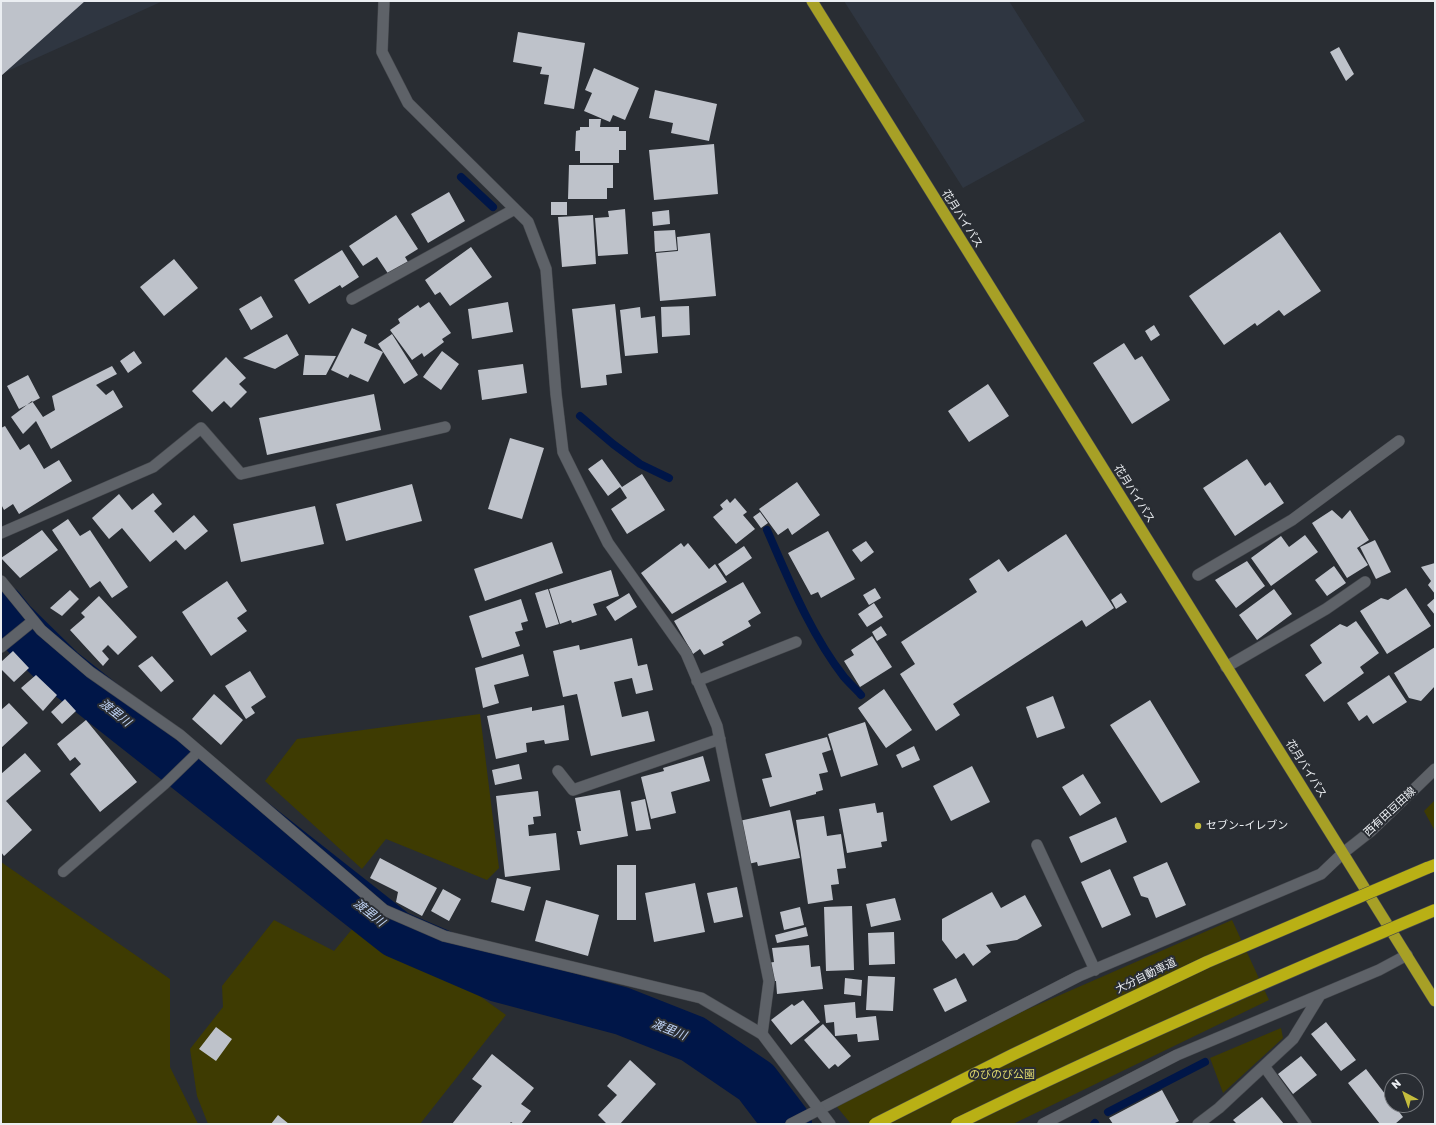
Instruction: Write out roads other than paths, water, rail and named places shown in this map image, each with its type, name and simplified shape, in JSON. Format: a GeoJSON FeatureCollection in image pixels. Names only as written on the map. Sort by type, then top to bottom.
{"type":"FeatureCollection","features":[{"type":"Feature","properties":{"kind":"highway","name":"花月バイパス"},"geometry":{"type":"LineString","coordinates":[[812,1],[1435,1001]]}},
{"type":"Feature","properties":{"kind":"highway","name":"大分自動車道"},"geometry":{"type":"LineString","coordinates":[[875,1124],[1012,1055],[1207,962],[1431,866]]}},
{"type":"Feature","properties":{"kind":"highway"},"geometry":{"type":"LineString","coordinates":[[957,1124],[1029,1088],[1226,999],[1435,910]]}},
{"type":"Feature","properties":{"kind":"street"},"geometry":{"type":"LineString","coordinates":[[384,1],[382,52],[408,103],[528,222],[546,269],[556,394],[563,452],[608,543],[686,653],[717,726],[769,981],[762,1034]]}},
{"type":"Feature","properties":{"kind":"street"},"geometry":{"type":"LineString","coordinates":[[352,299],[515,209]]}},
{"type":"Feature","properties":{"kind":"street"},"geometry":{"type":"LineString","coordinates":[[1,532],[153,467],[201,428],[241,474],[445,427]]}},
{"type":"Feature","properties":{"kind":"street"},"geometry":{"type":"LineString","coordinates":[[1198,576],[1292,520],[1399,441]]}},
{"type":"Feature","properties":{"kind":"street"},"geometry":{"type":"LineString","coordinates":[[1,580],[32,622],[41,630],[90,672],[180,735],[384,910],[444,936],[701,998],[762,1034],[815,1112],[830,1124]]}},
{"type":"Feature","properties":{"kind":"street"},"geometry":{"type":"LineString","coordinates":[[1226,667],[1326,609],[1365,582]]}},
{"type":"Feature","properties":{"kind":"street"},"geometry":{"type":"LineString","coordinates":[[1,647],[32,622]]}},
{"type":"Feature","properties":{"kind":"street"},"geometry":{"type":"LineString","coordinates":[[697,681],[796,642]]}},
{"type":"Feature","properties":{"kind":"street"},"geometry":{"type":"LineString","coordinates":[[558,771],[573,790],[720,739]]}},
{"type":"Feature","properties":{"kind":"street","name":"西有田豆田線"},"geometry":{"type":"LineString","coordinates":[[791,1124],[1079,976],[1321,874],[1343,853],[1371,831],[1435,769]]}},
{"type":"Feature","properties":{"kind":"street"},"geometry":{"type":"LineString","coordinates":[[1037,845],[1095,970]]}},
{"type":"Feature","properties":{"kind":"street"},"geometry":{"type":"LineString","coordinates":[[1044,1124],[1177,1055],[1379,970],[1407,956]]}},
{"type":"Feature","properties":{"kind":"street"},"geometry":{"type":"LineString","coordinates":[[1198,1124],[1219,1108],[1293,1039],[1320,995]]}},
{"type":"Feature","properties":{"kind":"street"},"geometry":{"type":"LineString","coordinates":[[1264,1066],[1306,1124]]}},
{"type":"Feature","properties":{"kind":"lane"},"geometry":{"type":"LineString","coordinates":[[63,872],[165,784],[199,751]]}},
{"type":"Feature","properties":{"kind":"waterway"},"geometry":{"type":"LineString","coordinates":[[461,177],[493,207]]}},
{"type":"Feature","properties":{"kind":"waterway"},"geometry":{"type":"LineString","coordinates":[[580,416],[613,444],[640,464],[669,478]]}},
{"type":"Feature","properties":{"kind":"waterway"},"geometry":{"type":"LineString","coordinates":[[767,530],[810,624],[844,677],[861,695]]}},
{"type":"Feature","properties":{"kind":"waterway","name":"渡里川"},"geometry":{"type":"LineString","coordinates":[[1,608],[13,623],[61,670],[396,934],[498,978],[622,1011],[693,1039],[756,1082],[788,1124]]}},
{"type":"Feature","properties":{"kind":"waterway"},"geometry":{"type":"LineString","coordinates":[[1108,1112],[1205,1062]]}},
{"type":"Feature","properties":{"kind":"place","name":"セブン-イレブン"},"geometry":{"type":"Point","coordinates":[1198,826]}},
{"type":"Feature","properties":{"kind":"park label","name":"のびのび公園"},"geometry":{"type":"Point","coordinates":[1002,1075]}}]}
